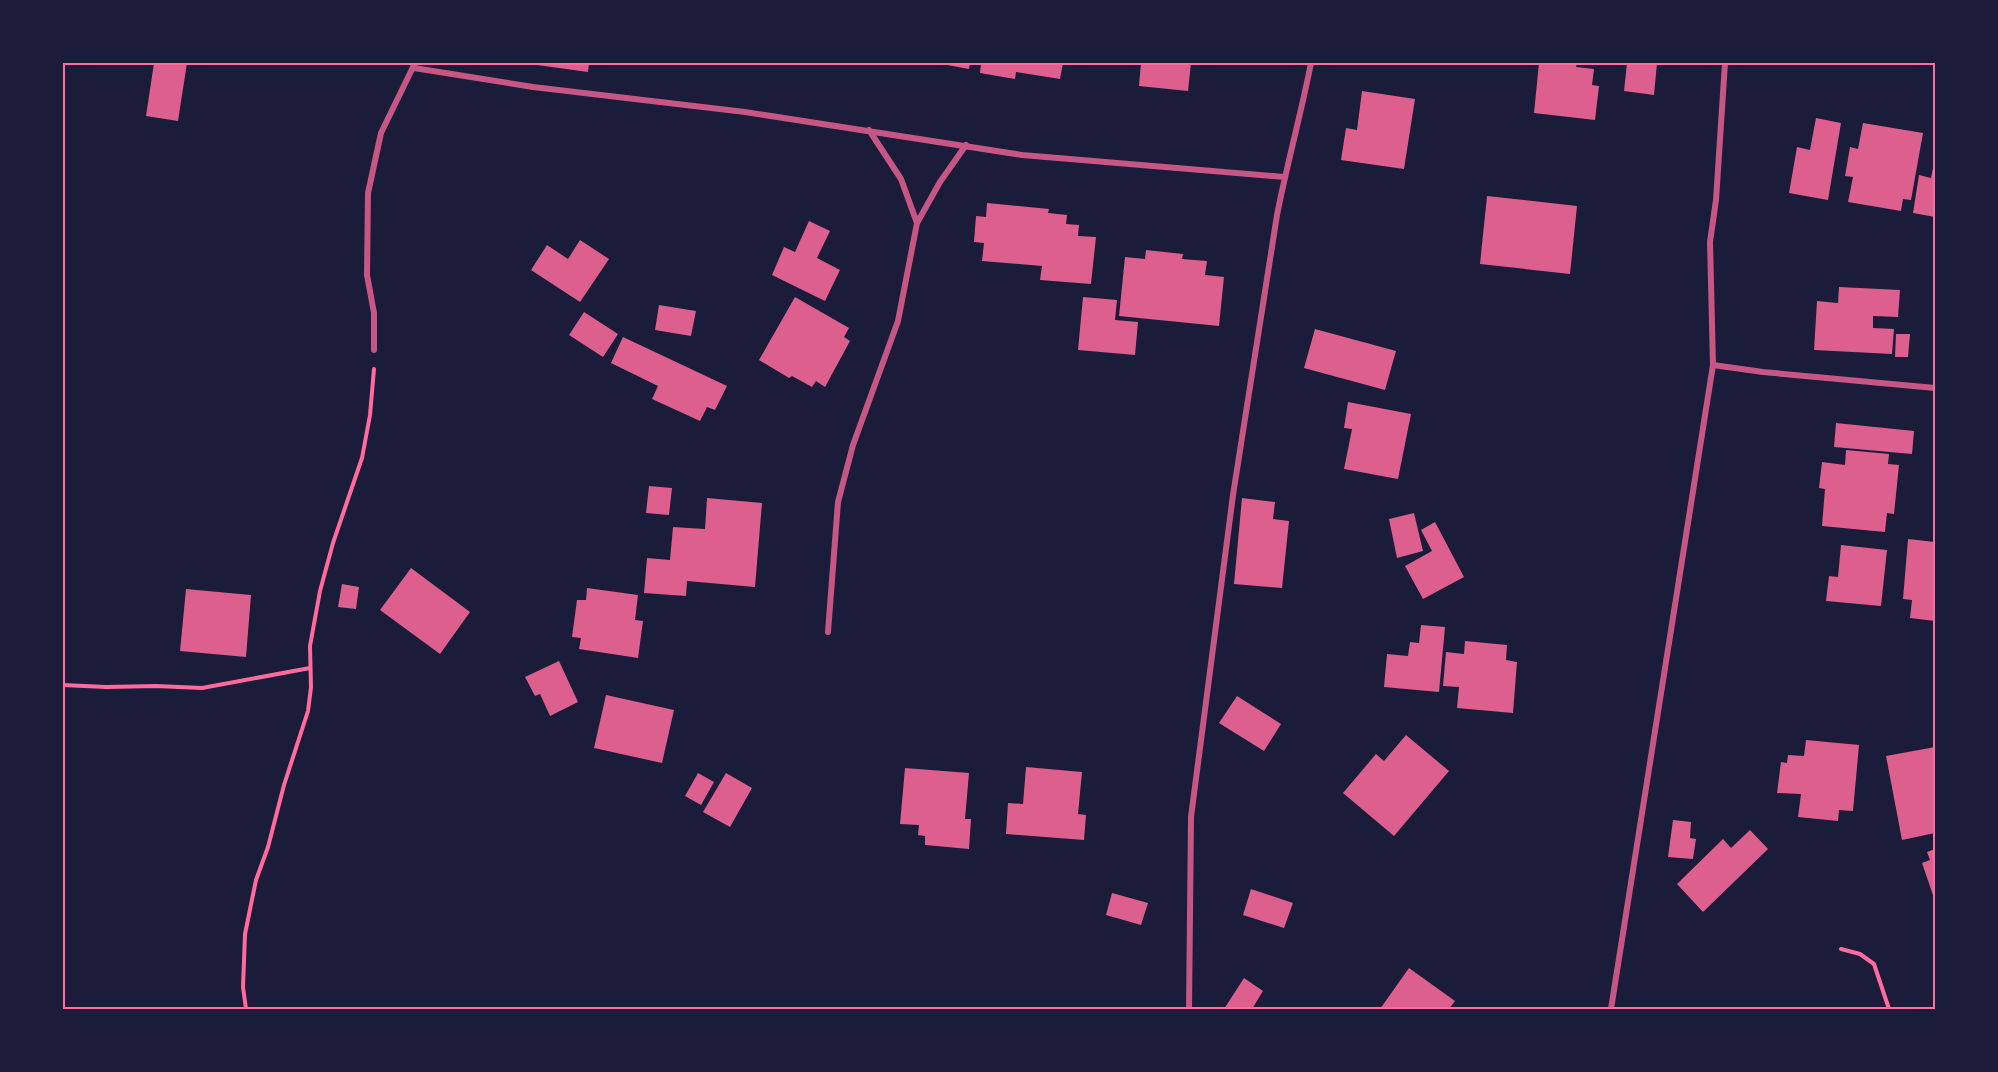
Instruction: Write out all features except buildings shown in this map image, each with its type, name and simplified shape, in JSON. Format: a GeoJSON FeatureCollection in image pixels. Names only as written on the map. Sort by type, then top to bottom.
{"type":"FeatureCollection","features":[{"type":"Feature","properties":{"kind":"street"},"geometry":{"type":"LineString","coordinates":[[1189,1009],[1191,817],[1233,495],[1284,177],[1303,106],[1311,63]]}},
{"type":"Feature","properties":{"kind":"street"},"geometry":{"type":"LineString","coordinates":[[1611,1009],[1713,365],[1710,242],[1716,200],[1725,63]]}},
{"type":"Feature","properties":{"kind":"street"},"geometry":{"type":"LineString","coordinates":[[374,350],[374,313],[367,275],[368,193],[381,133],[414,65],[533,87],[733,110],[1022,155],[1284,177]]}},
{"type":"Feature","properties":{"kind":"street"},"geometry":{"type":"LineString","coordinates":[[869,130],[901,179],[916,223]]}},
{"type":"Feature","properties":{"kind":"street"},"geometry":{"type":"LineString","coordinates":[[828,632],[838,502],[853,445],[898,321],[916,223],[940,182],[966,145]]}},
{"type":"Feature","properties":{"kind":"street"},"geometry":{"type":"LineString","coordinates":[[1713,365],[1763,372],[1935,388]]}},
{"type":"Feature","properties":{"kind":"path"},"geometry":{"type":"LineString","coordinates":[[246,1009],[243,987],[245,934],[256,880],[308,711],[310,645],[320,591],[333,543],[362,458],[370,415],[374,350]]}},
{"type":"Feature","properties":{"kind":"path"},"geometry":{"type":"LineString","coordinates":[[63,685],[202,688],[310,668]]}},
{"type":"Feature","properties":{"kind":"path"},"geometry":{"type":"LineString","coordinates":[[1841,949],[1860,954],[1874,964],[1889,1009]]}}]}
